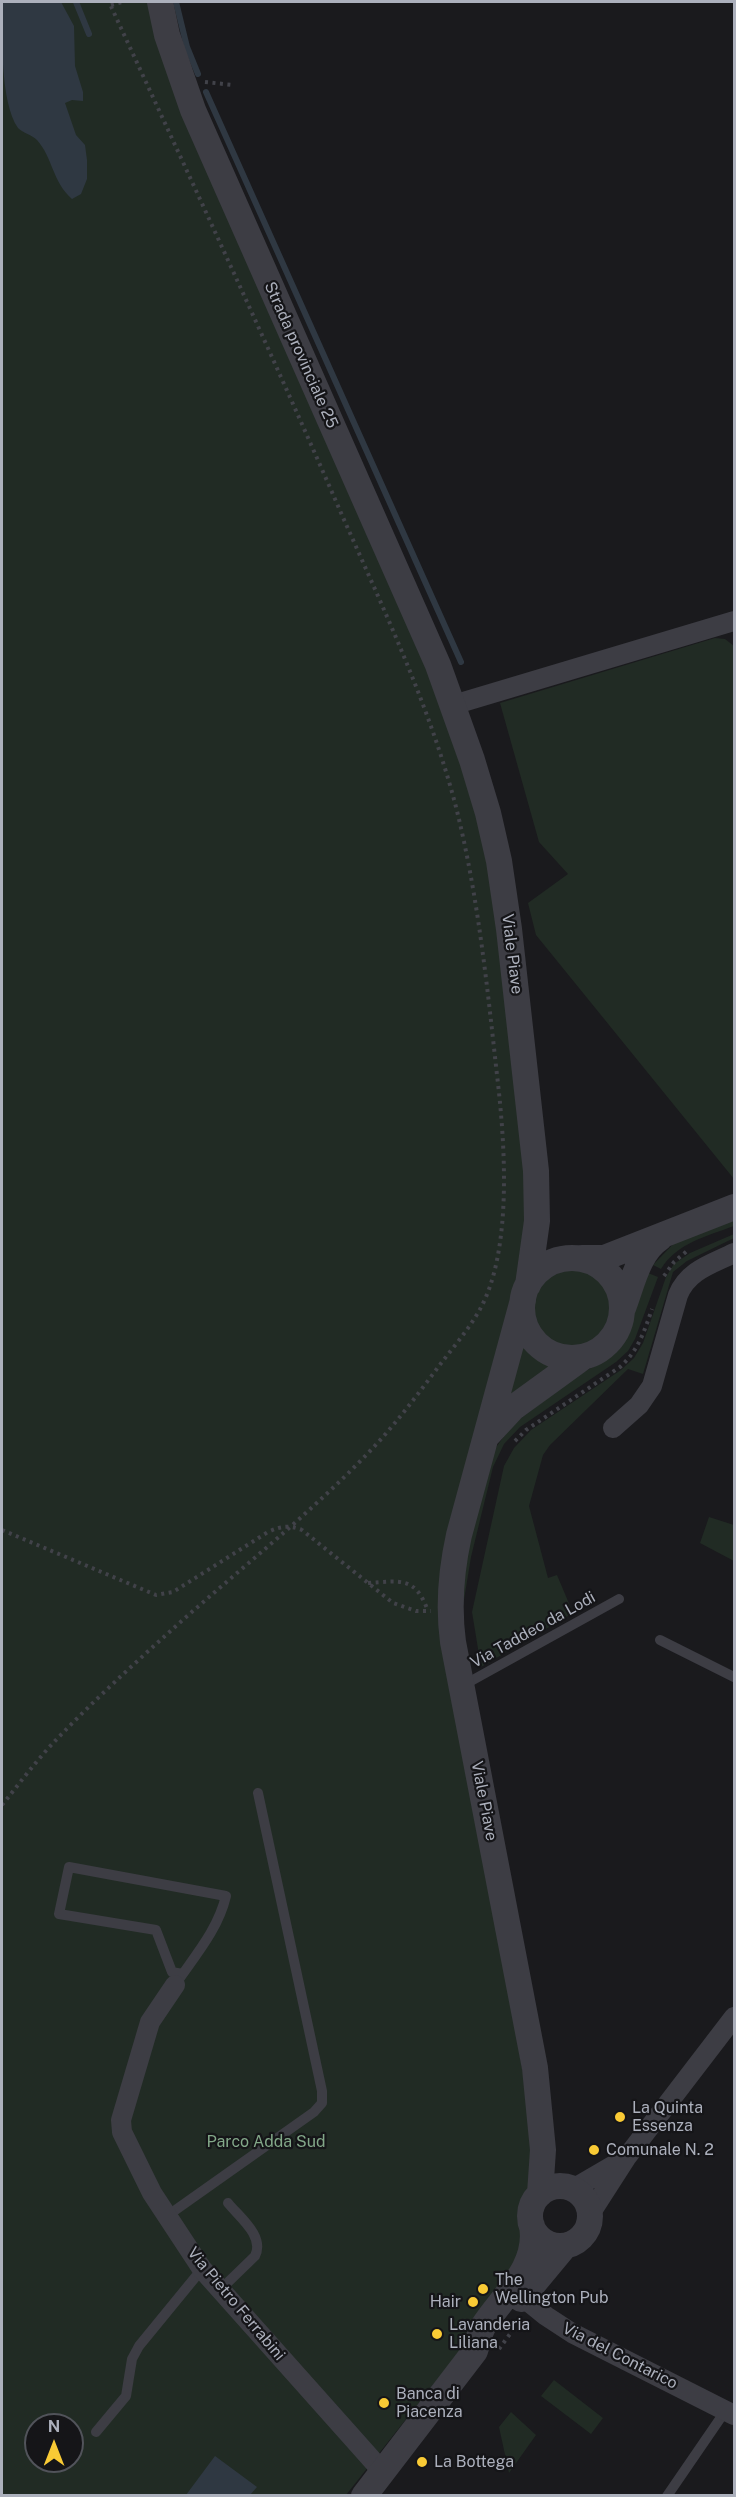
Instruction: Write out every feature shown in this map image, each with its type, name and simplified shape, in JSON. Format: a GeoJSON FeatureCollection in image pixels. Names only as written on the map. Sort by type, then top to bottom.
{"type":"FeatureCollection","features":[{"type":"Feature","properties":{"kind":"street","name":"Strada provinciale 25"},"geometry":{"type":"LineString","coordinates":[[160,2],[167,35],[193,110],[438,665],[453,705]]}},
{"type":"Feature","properties":{"kind":"street"},"geometry":{"type":"LineString","coordinates":[[453,705],[735,621]]}},
{"type":"Feature","properties":{"kind":"street","name":"Viale Piave"},"geometry":{"type":"LineString","coordinates":[[453,705],[488,813],[499,861],[517,990],[532,1132],[537,1209],[534,1253],[525,1293],[439,1611],[462,1686],[528,2031],[538,2091],[543,2150],[558,2190]]}},
{"type":"Feature","properties":{"kind":"street"},"geometry":{"type":"LineString","coordinates":[[578,1258],[604,1258],[735,1207]]}},
{"type":"Feature","properties":{"kind":"street","name":"Viale Piave"},"geometry":{"type":"LineString","coordinates":[[480,1453],[487,1437],[502,1418],[582,1358],[598,1352],[611,1341],[620,1325],[623,1308],[620,1291],[612,1276],[598,1264],[564,1252],[549,1238],[537,1209]]}},
{"type":"Feature","properties":{"kind":"street"},"geometry":{"type":"LineString","coordinates":[[623,1308],[646,1251],[659,1239],[677,1230]]}},
{"type":"Feature","properties":{"kind":"street"},"geometry":{"type":"LineString","coordinates":[[613,1428],[639,1405],[652,1386],[678,1295],[684,1282],[693,1273],[735,1253]]}},
{"type":"Feature","properties":{"kind":"street","name":"Viale Piave"},"geometry":{"type":"LineString","coordinates":[[578,1258],[559,1259],[546,1265],[536,1274],[525,1293],[522,1316],[537,1344],[558,1356],[582,1358]]}},
{"type":"Feature","properties":{"kind":"street","name":"Via Pietro Ferrabini"},"geometry":{"type":"LineString","coordinates":[[178,1980],[150,2022],[121,2120],[122,2132],[152,2193],[202,2269],[382,2471]]}},
{"type":"Feature","properties":{"kind":"street"},"geometry":{"type":"LineString","coordinates":[[590,2214],[626,2158],[735,2017]]}},
{"type":"Feature","properties":{"kind":"street"},"geometry":{"type":"LineString","coordinates":[[517,2292],[534,2236],[531,2208],[558,2190],[626,2158]]}},
{"type":"Feature","properties":{"kind":"street"},"geometry":{"type":"LineString","coordinates":[[363,2496],[475,2351],[481,2331],[517,2292],[565,2246],[583,2236],[590,2223],[590,2214],[585,2199],[558,2190]]}},
{"type":"Feature","properties":{"kind":"street"},"geometry":{"type":"LineString","coordinates":[[532,2226],[546,2243],[565,2246]]}},
{"type":"Feature","properties":{"kind":"street","name":"Via del Contarico"},"geometry":{"type":"LineString","coordinates":[[517,2292],[572,2333],[730,2412]]}},
{"type":"Feature","properties":{"kind":"lane","name":"Via Taddeo da Lodi"},"geometry":{"type":"LineString","coordinates":[[462,1686],[619,1599]]}},
{"type":"Feature","properties":{"kind":"lane"},"geometry":{"type":"LineString","coordinates":[[660,1640],[735,1677]]}},
{"type":"Feature","properties":{"kind":"lane"},"geometry":{"type":"LineString","coordinates":[[167,2216],[314,2112],[322,2103],[322,2091],[258,1793]]}},
{"type":"Feature","properties":{"kind":"lane"},"geometry":{"type":"LineString","coordinates":[[69,1867],[226,1896],[222,1915],[178,1980],[172,1972],[156,1930],[59,1914],[69,1867]]}},
{"type":"Feature","properties":{"kind":"lane"},"geometry":{"type":"LineString","coordinates":[[221,2289],[255,2256],[258,2250],[255,2235],[228,2203]]}},
{"type":"Feature","properties":{"kind":"lane"},"geometry":{"type":"LineString","coordinates":[[96,2432],[126,2396],[132,2359],[139,2346],[202,2269]]}},
{"type":"Feature","properties":{"kind":"lane"},"geometry":{"type":"LineString","coordinates":[[667,2496],[730,2412]]}},
{"type":"Feature","properties":{"kind":"path"},"geometry":{"type":"LineString","coordinates":[[2,1805],[54,1742],[171,1630],[335,1486],[400,1417],[474,1319],[489,1294],[500,1240],[503,1151],[501,1106],[489,1004],[478,918],[465,849],[438,751],[418,696],[293,402],[110,3],[122,2]]}},
{"type":"Feature","properties":{"kind":"path"},"geometry":{"type":"LineString","coordinates":[[664,1276],[684,1252],[694,1248]]}},
{"type":"Feature","properties":{"kind":"path"},"geometry":{"type":"LineString","coordinates":[[509,1447],[526,1430],[620,1367],[632,1356],[640,1343],[656,1299]]}},
{"type":"Feature","properties":{"kind":"path"},"geometry":{"type":"LineString","coordinates":[[2,1530],[156,1595],[173,1592],[268,1532],[291,1525],[302,1530],[393,1603],[404,1608],[439,1611]]}},
{"type":"Feature","properties":{"kind":"path"},"geometry":{"type":"LineString","coordinates":[[368,1583],[396,1581],[411,1585],[439,1611]]}},
{"type":"Feature","properties":{"kind":"green space","name":"Parco Adda Sud"},"geometry":{"type":"Polygon","coordinates":[[[2,2],[151,2],[445,703],[482,815],[529,1166],[521,1279],[452,1539],[495,1910],[536,2149],[523,2217],[528,2237],[517,2279],[346,2495],[2,2495],[2,2]]]}},
{"type":"Feature","properties":{"kind":"green space"},"geometry":{"type":"Polygon","coordinates":[[[715,638],[725,639],[734,646],[734,1179],[536,935],[528,903],[568,874],[539,842],[500,703],[715,638]]]}},
{"type":"Feature","properties":{"kind":"green space"},"geometry":{"type":"Polygon","coordinates":[[[734,1215],[734,1226],[703,1237],[684,1247],[675,1253],[661,1269],[653,1265],[678,1239],[734,1215]]]}},
{"type":"Feature","properties":{"kind":"green space"},"geometry":{"type":"Polygon","coordinates":[[[734,1234],[734,1238],[687,1261],[673,1272],[643,1374],[628,1369],[550,1445],[543,1455],[529,1506],[548,1578],[557,1575],[573,1613],[481,1667],[472,1612],[504,1466],[514,1448],[531,1430],[621,1370],[634,1358],[643,1343],[666,1277],[674,1264],[690,1253],[734,1234]]]}},
{"type":"Feature","properties":{"kind":"green space"},"geometry":{"type":"Polygon","coordinates":[[[573,1267],[589,1270],[602,1279],[611,1292],[614,1308],[611,1324],[602,1337],[589,1346],[573,1349],[557,1346],[544,1337],[535,1324],[532,1308],[535,1292],[544,1279],[557,1270],[573,1267]]]}},
{"type":"Feature","properties":{"kind":"green space"},"geometry":{"type":"Polygon","coordinates":[[[648,1273],[658,1277],[635,1339],[628,1351],[616,1362],[520,1427],[504,1444],[493,1467],[471,1557],[463,1606],[461,1565],[491,1454],[513,1424],[577,1376],[609,1358],[620,1347],[628,1336],[640,1290],[648,1273]]]}},
{"type":"Feature","properties":{"kind":"green space"},"geometry":{"type":"Polygon","coordinates":[[[521,1330],[539,1353],[566,1363],[499,1418],[521,1330]]]}},
{"type":"Feature","properties":{"kind":"green space"},"geometry":{"type":"Polygon","coordinates":[[[709,1517],[734,1525],[734,1561],[700,1543],[709,1517]]]}},
{"type":"Feature","properties":{"kind":"green space"},"geometry":{"type":"Polygon","coordinates":[[[554,2380],[603,2418],[591,2434],[541,2396],[554,2380]]]}},
{"type":"Feature","properties":{"kind":"green space"},"geometry":{"type":"Polygon","coordinates":[[[511,2412],[536,2435],[509,2473],[499,2427],[511,2412]]]}},
{"type":"Feature","properties":{"kind":"shaded area"},"geometry":{"type":"Polygon","coordinates":[[[2,2],[61,2],[74,26],[75,66],[83,92],[83,101],[72,100],[65,103],[76,135],[85,145],[87,179],[81,194],[72,199],[60,185],[42,147],[35,138],[18,128],[12,116],[3,68],[2,2]]]}},
{"type":"Feature","properties":{"kind":"shaded area"},"geometry":{"type":"Polygon","coordinates":[[[215,2456],[257,2487],[250,2495],[186,2495],[215,2456]]]}},
{"type":"Feature","properties":{"kind":"waterway"},"geometry":{"type":"LineString","coordinates":[[76,2],[89,34]]}},
{"type":"Feature","properties":{"kind":"waterway"},"geometry":{"type":"LineString","coordinates":[[176,2],[187,47],[198,74]]}},
{"type":"Feature","properties":{"kind":"waterway"},"geometry":{"type":"LineString","coordinates":[[206,92],[461,662]]}},
{"type":"Feature","properties":{"kind":"place","name":"La Quinta Essenza"},"geometry":{"type":"Point","coordinates":[620,2117]}},
{"type":"Feature","properties":{"kind":"place","name":"Comunale N. 2"},"geometry":{"type":"Point","coordinates":[594,2150]}},
{"type":"Feature","properties":{"kind":"place","name":"The Wellington Pub"},"geometry":{"type":"Point","coordinates":[483,2289]}},
{"type":"Feature","properties":{"kind":"place","name":"Hair"},"geometry":{"type":"Point","coordinates":[473,2302]}},
{"type":"Feature","properties":{"kind":"place","name":"Lavanderia Liliana"},"geometry":{"type":"Point","coordinates":[437,2334]}},
{"type":"Feature","properties":{"kind":"place","name":"Banca di Piacenza"},"geometry":{"type":"Point","coordinates":[384,2403]}},
{"type":"Feature","properties":{"kind":"place","name":"La Bottega"},"geometry":{"type":"Point","coordinates":[422,2462]}}]}
